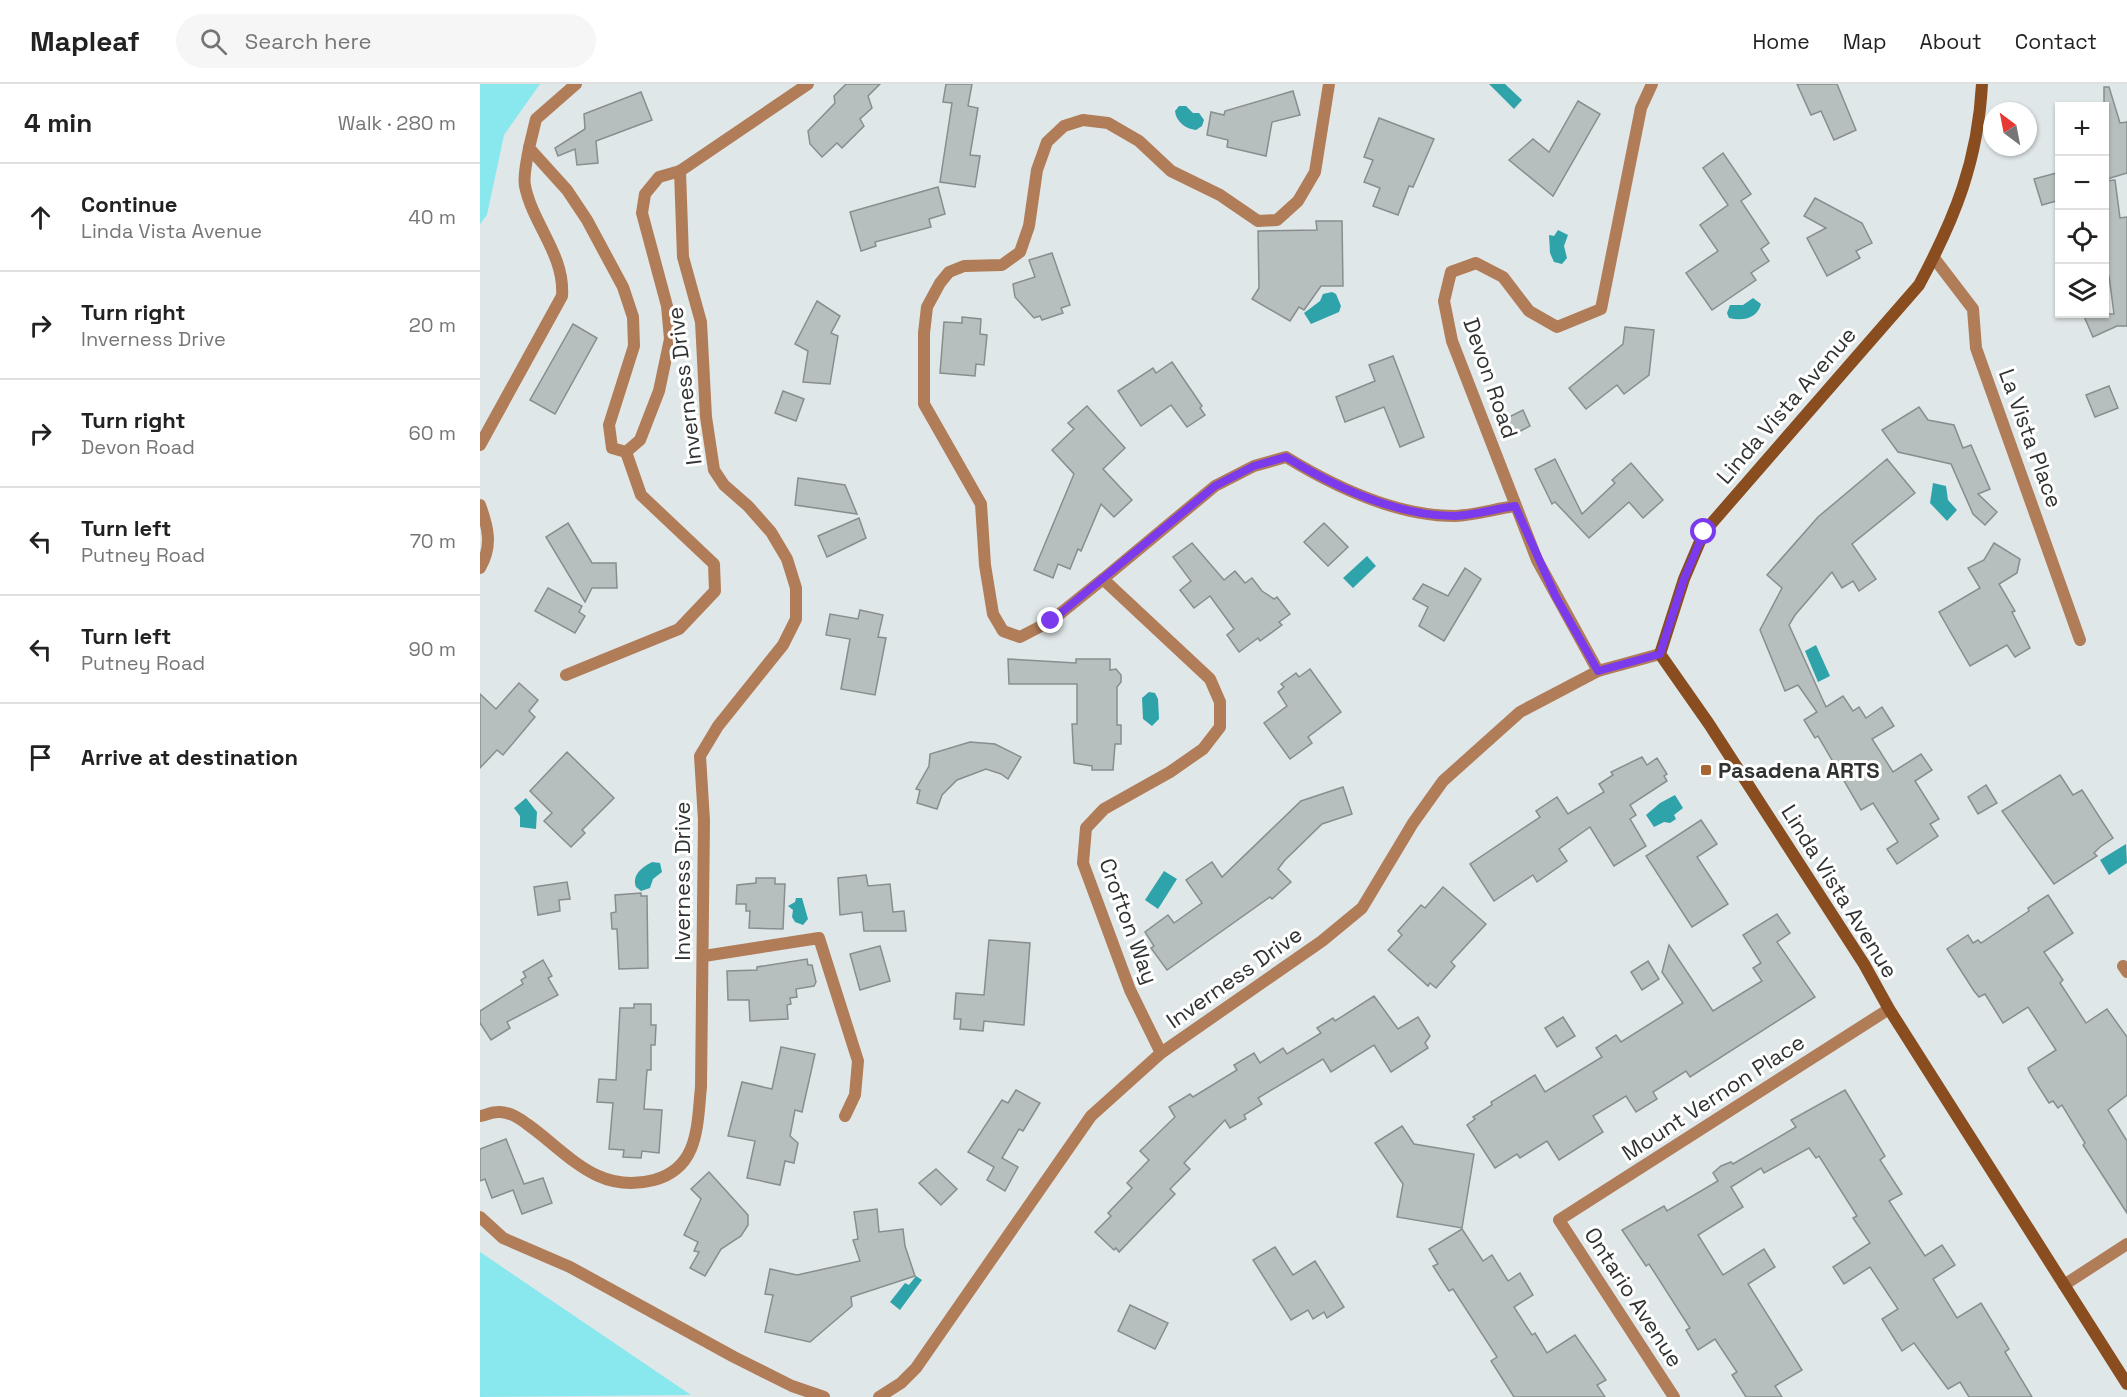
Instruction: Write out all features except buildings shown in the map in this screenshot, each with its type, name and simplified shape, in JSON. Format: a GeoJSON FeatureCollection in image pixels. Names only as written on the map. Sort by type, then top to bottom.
{"type":"FeatureCollection","features":[{"type":"Feature","properties":{"kind":"main road","name":"Linda Vista Avenue"},"geometry":{"type":"LineString","coordinates":[[1982,84],[1974,154],[1961,200],[1919,285],[1704,532],[1684,579],[1660,654],[1852,945],[1889,1009],[2127,1384]]}},
{"type":"Feature","properties":{"kind":"street"},"geometry":{"type":"LineString","coordinates":[[480,445],[562,296],[563,279],[557,259],[536,220],[525,183],[529,148],[536,119],[576,84]]}},
{"type":"Feature","properties":{"kind":"street"},"geometry":{"type":"LineString","coordinates":[[680,171],[808,84]]}},
{"type":"Feature","properties":{"kind":"street"},"geometry":{"type":"LineString","coordinates":[[1329,84],[1315,172],[1298,201],[1277,220],[1258,221],[1220,195],[1171,171],[1139,141],[1108,123],[1083,120],[1064,126],[1047,142],[1037,170],[1029,226],[1020,252],[1002,265],[964,266],[949,272],[940,283],[927,307],[924,333],[924,404],[981,504],[985,565],[993,614],[1003,631],[1020,638],[1051,621],[1107,583],[1215,486],[1254,466],[1286,457],[1340,488],[1411,510],[1455,516],[1515,506]]}},
{"type":"Feature","properties":{"kind":"street","name":"Devon Road"},"geometry":{"type":"LineString","coordinates":[[1598,671],[1556,597],[1515,506],[1452,341],[1444,301],[1451,272],[1476,263],[1503,277],[1529,311],[1557,327],[1601,309],[1641,108],[1652,84]]}},
{"type":"Feature","properties":{"kind":"street","name":"Inverness Drive"},"geometry":{"type":"LineString","coordinates":[[480,1116],[499,1111],[518,1118],[545,1137],[574,1163],[609,1181],[636,1185],[669,1176],[688,1158],[697,1129],[701,1087],[704,820],[700,756],[718,726],[783,645],[796,619],[796,588],[787,559],[771,532],[748,506],[724,485],[714,470],[706,417],[701,322],[683,257],[680,171],[659,177],[645,194],[642,213],[667,306],[670,339],[659,391],[640,440],[626,452],[612,448],[609,425],[633,346],[633,317],[623,287],[587,220],[567,190],[529,148]]}},
{"type":"Feature","properties":{"kind":"street","name":"La Vista Place"},"geometry":{"type":"LineString","coordinates":[[1934,258],[1973,309],[1976,348],[2080,640]]}},
{"type":"Feature","properties":{"kind":"street"},"geometry":{"type":"LineString","coordinates":[[566,675],[679,629],[715,591],[714,564],[641,495],[626,452]]}},
{"type":"Feature","properties":{"kind":"street"},"geometry":{"type":"LineString","coordinates":[[480,505],[487,525],[489,543],[480,568]]}},
{"type":"Feature","properties":{"kind":"street","name":"Crofton Way"},"geometry":{"type":"LineString","coordinates":[[1107,583],[1210,679],[1220,702],[1220,728],[1203,749],[1170,772],[1104,809],[1086,828],[1083,863],[1130,990],[1161,1053]]}},
{"type":"Feature","properties":{"kind":"street","name":"Inverness Drive"},"geometry":{"type":"LineString","coordinates":[[879,1397],[901,1383],[916,1368],[1091,1116],[1161,1053],[1322,941],[1362,908],[1413,823],[1443,781],[1520,712],[1598,671],[1660,654]]}},
{"type":"Feature","properties":{"kind":"street"},"geometry":{"type":"LineString","coordinates":[[704,956],[819,938],[858,1061],[855,1095],[844,1116]]}},
{"type":"Feature","properties":{"kind":"street","name":"Mount Vernon Place"},"geometry":{"type":"LineString","coordinates":[[1559,1220],[1889,1009]]}},
{"type":"Feature","properties":{"kind":"street"},"geometry":{"type":"LineString","coordinates":[[480,1218],[503,1238],[570,1267],[734,1357],[792,1386],[824,1397]]}},
{"type":"Feature","properties":{"kind":"street","name":"Ontario Avenue"},"geometry":{"type":"LineString","coordinates":[[1559,1220],[1674,1397]]}},
{"type":"Feature","properties":{"kind":"street"},"geometry":{"type":"LineString","coordinates":[[2064,1285],[2127,1244]]}},
{"type":"Feature","properties":{"kind":"shaded area"},"geometry":{"type":"Polygon","coordinates":[[[480,84],[540,84],[504,135],[487,215],[480,224],[480,84]]]}},
{"type":"Feature","properties":{"kind":"shaded area"},"geometry":{"type":"Polygon","coordinates":[[[1489,84],[1505,84],[1522,100],[1514,109],[1489,84]]]}},
{"type":"Feature","properties":{"kind":"shaded area"},"geometry":{"type":"Polygon","coordinates":[[[1179,106],[1186,106],[1193,113],[1199,113],[1204,120],[1202,126],[1196,130],[1182,124],[1175,111],[1179,106]]]}},
{"type":"Feature","properties":{"kind":"shaded area"},"geometry":{"type":"Polygon","coordinates":[[[1558,230],[1568,235],[1564,246],[1567,258],[1562,264],[1554,262],[1550,253],[1549,235],[1554,236],[1558,230]]]}},
{"type":"Feature","properties":{"kind":"shaded area"},"geometry":{"type":"Polygon","coordinates":[[[1332,292],[1336,294],[1341,306],[1339,312],[1311,324],[1304,313],[1320,301],[1323,294],[1332,292]]]}},
{"type":"Feature","properties":{"kind":"shaded area"},"geometry":{"type":"Polygon","coordinates":[[[1753,298],[1761,304],[1753,316],[1744,319],[1729,318],[1727,313],[1730,305],[1743,305],[1753,298]]]}},
{"type":"Feature","properties":{"kind":"shaded area"},"geometry":{"type":"Polygon","coordinates":[[[1933,483],[1946,486],[1948,500],[1957,510],[1947,521],[1930,503],[1933,483]]]}},
{"type":"Feature","properties":{"kind":"shaded area"},"geometry":{"type":"Polygon","coordinates":[[[1367,556],[1376,566],[1353,588],[1343,578],[1367,556]]]}},
{"type":"Feature","properties":{"kind":"shaded area"},"geometry":{"type":"Polygon","coordinates":[[[1816,645],[1830,676],[1818,682],[1805,651],[1816,645]]]}},
{"type":"Feature","properties":{"kind":"shaded area"},"geometry":{"type":"Polygon","coordinates":[[[1149,692],[1155,693],[1158,699],[1159,719],[1152,726],[1143,719],[1142,698],[1149,692]]]}},
{"type":"Feature","properties":{"kind":"shaded area"},"geometry":{"type":"Polygon","coordinates":[[[1675,795],[1683,808],[1674,815],[1676,819],[1654,827],[1646,815],[1660,803],[1675,795]]]}},
{"type":"Feature","properties":{"kind":"shaded area"},"geometry":{"type":"Polygon","coordinates":[[[526,798],[537,812],[536,829],[520,827],[520,816],[514,808],[526,798]]]}},
{"type":"Feature","properties":{"kind":"shaded area"},"geometry":{"type":"Polygon","coordinates":[[[2126,844],[2127,863],[2109,875],[2100,860],[2126,844]]]}},
{"type":"Feature","properties":{"kind":"shaded area"},"geometry":{"type":"Polygon","coordinates":[[[652,862],[660,863],[662,872],[653,879],[650,888],[641,891],[636,887],[636,875],[652,862]]]}},
{"type":"Feature","properties":{"kind":"shaded area"},"geometry":{"type":"Polygon","coordinates":[[[1164,871],[1177,879],[1158,909],[1145,900],[1164,871]]]}},
{"type":"Feature","properties":{"kind":"shaded area"},"geometry":{"type":"Polygon","coordinates":[[[796,898],[802,898],[808,919],[803,925],[795,922],[792,917],[793,910],[788,906],[795,902],[796,898]]]}},
{"type":"Feature","properties":{"kind":"shaded area"},"geometry":{"type":"Polygon","coordinates":[[[480,1252],[691,1395],[480,1397],[480,1252]]]}},
{"type":"Feature","properties":{"kind":"shaded area"},"geometry":{"type":"Polygon","coordinates":[[[916,1276],[922,1280],[900,1310],[890,1302],[905,1283],[909,1285],[916,1276]]]}},
{"type":"Feature","properties":{"kind":"place","name":"Pasadena ARTS"},"geometry":{"type":"Point","coordinates":[1706,770]}},
{"type":"Feature","properties":{"kind":"route"},"geometry":{"type":"LineString","coordinates":[[1051,621],[1215,486],[1254,466],[1286,457],[1340,488],[1411,510],[1455,516],[1515,506],[1537,560],[1598,671],[1660,654],[1684,579],[1704,532]]}}]}
